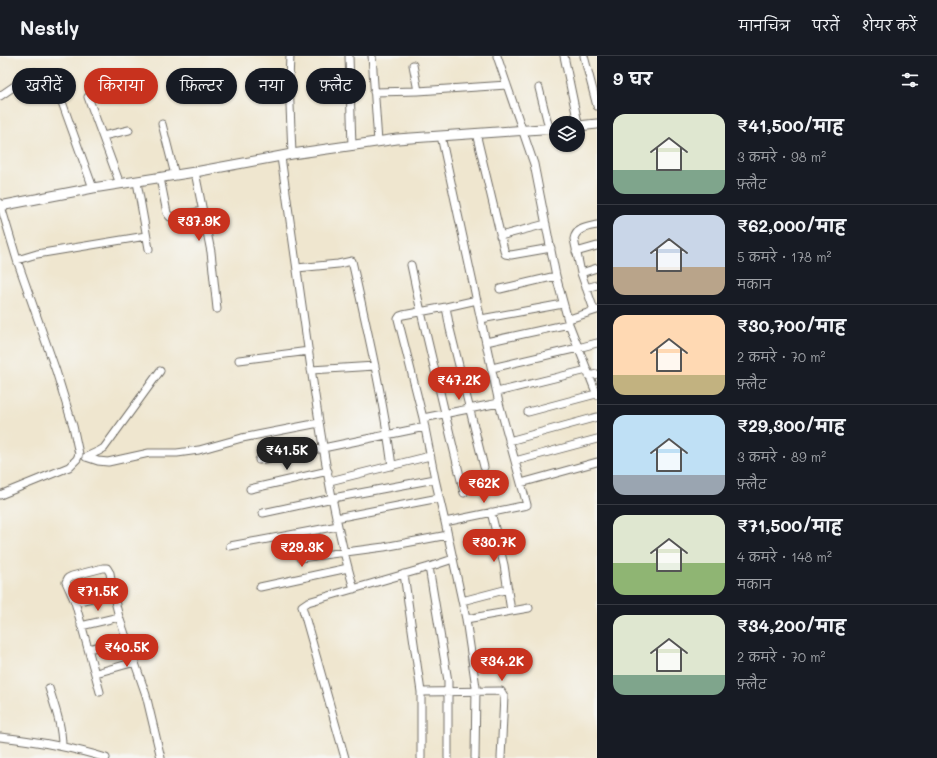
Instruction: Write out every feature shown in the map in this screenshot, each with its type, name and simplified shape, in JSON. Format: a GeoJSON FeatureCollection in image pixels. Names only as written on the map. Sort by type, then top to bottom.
{"type":"FeatureCollection","features":[{"type":"Feature","properties":{"kind":"street"},"geometry":{"type":"LineString","coordinates":[[290,56],[289,81],[292,154]]}},
{"type":"Feature","properties":{"kind":"street"},"geometry":{"type":"LineString","coordinates":[[349,56],[352,146]]}},
{"type":"Feature","properties":{"kind":"street"},"geometry":{"type":"LineString","coordinates":[[372,56],[378,142]]}},
{"type":"Feature","properties":{"kind":"street"},"geometry":{"type":"LineString","coordinates":[[497,56],[534,164],[556,276],[569,321],[597,395],[528,412]]}},
{"type":"Feature","properties":{"kind":"street"},"geometry":{"type":"LineString","coordinates":[[564,56],[576,116]]}},
{"type":"Feature","properties":{"kind":"street"},"geometry":{"type":"LineString","coordinates":[[584,56],[597,106]]}},
{"type":"Feature","properties":{"kind":"street"},"geometry":{"type":"LineString","coordinates":[[413,64],[418,91]]}},
{"type":"Feature","properties":{"kind":"street"},"geometry":{"type":"LineString","coordinates":[[374,92],[418,91],[507,85]]}},
{"type":"Feature","properties":{"kind":"street"},"geometry":{"type":"LineString","coordinates":[[0,96],[12,88]]}},
{"type":"Feature","properties":{"kind":"street"},"geometry":{"type":"LineString","coordinates":[[539,88],[549,117]]}},
{"type":"Feature","properties":{"kind":"street"},"geometry":{"type":"LineString","coordinates":[[62,104],[94,188]]}},
{"type":"Feature","properties":{"kind":"street"},"geometry":{"type":"LineString","coordinates":[[91,104],[120,184]]}},
{"type":"Feature","properties":{"kind":"street"},"geometry":{"type":"LineString","coordinates":[[162,124],[175,175]]}},
{"type":"Feature","properties":{"kind":"street"},"geometry":{"type":"LineString","coordinates":[[585,124],[597,124]]}},
{"type":"Feature","properties":{"kind":"street"},"geometry":{"type":"LineString","coordinates":[[77,459],[79,454],[73,426],[0,205],[292,154],[378,142],[549,128]]}},
{"type":"Feature","properties":{"kind":"street"},"geometry":{"type":"LineString","coordinates":[[103,136],[128,130]]}},
{"type":"Feature","properties":{"kind":"street"},"geometry":{"type":"LineString","coordinates":[[476,133],[503,251],[507,256],[551,248]]}},
{"type":"Feature","properties":{"kind":"street"},"geometry":{"type":"LineString","coordinates":[[441,136],[499,403],[527,505],[445,522]]}},
{"type":"Feature","properties":{"kind":"street"},"geometry":{"type":"LineString","coordinates":[[281,157],[319,423],[336,518],[354,589]]}},
{"type":"Feature","properties":{"kind":"street"},"geometry":{"type":"LineString","coordinates":[[195,172],[211,252],[217,309]]}},
{"type":"Feature","properties":{"kind":"street"},"geometry":{"type":"LineString","coordinates":[[160,178],[167,213],[170,217],[203,211]]}},
{"type":"Feature","properties":{"kind":"street"},"geometry":{"type":"LineString","coordinates":[[137,182],[149,249]]}},
{"type":"Feature","properties":{"kind":"street"},"geometry":{"type":"LineString","coordinates":[[500,236],[546,224]]}},
{"type":"Feature","properties":{"kind":"street"},"geometry":{"type":"LineString","coordinates":[[486,342],[569,321],[596,310],[581,273],[574,239],[575,234],[579,230],[597,225]]}},
{"type":"Feature","properties":{"kind":"street"},"geometry":{"type":"LineString","coordinates":[[17,260],[44,253],[146,236]]}},
{"type":"Feature","properties":{"kind":"street"},"geometry":{"type":"LineString","coordinates":[[576,252],[597,246]]}},
{"type":"Feature","properties":{"kind":"street"},"geometry":{"type":"LineString","coordinates":[[297,268],[338,264],[352,260],[375,366],[388,435],[392,466]]}},
{"type":"Feature","properties":{"kind":"street"},"geometry":{"type":"LineString","coordinates":[[411,265],[444,414],[464,493]]}},
{"type":"Feature","properties":{"kind":"street"},"geometry":{"type":"LineString","coordinates":[[581,273],[597,268]]}},
{"type":"Feature","properties":{"kind":"street"},"geometry":{"type":"LineString","coordinates":[[500,289],[556,276]]}},
{"type":"Feature","properties":{"kind":"street"},"geometry":{"type":"LineString","coordinates":[[586,288],[597,285]]}},
{"type":"Feature","properties":{"kind":"street"},"geometry":{"type":"LineString","coordinates":[[475,758],[476,691],[466,619],[423,418],[398,324],[398,319],[400,316],[477,300]]}},
{"type":"Feature","properties":{"kind":"street"},"geometry":{"type":"LineString","coordinates":[[481,319],[564,304]]}},
{"type":"Feature","properties":{"kind":"street"},"geometry":{"type":"LineString","coordinates":[[446,307],[484,467]]}},
{"type":"Feature","properties":{"kind":"street"},"geometry":{"type":"LineString","coordinates":[[492,368],[597,343]]}},
{"type":"Feature","properties":{"kind":"street"},"geometry":{"type":"LineString","coordinates":[[239,360],[308,351]]}},
{"type":"Feature","properties":{"kind":"street"},"geometry":{"type":"LineString","coordinates":[[311,370],[375,366]]}},
{"type":"Feature","properties":{"kind":"street"},"geometry":{"type":"LineString","coordinates":[[0,495],[68,467],[77,459],[86,457],[104,448],[160,371]]}},
{"type":"Feature","properties":{"kind":"street"},"geometry":{"type":"LineString","coordinates":[[497,392],[588,373],[597,374]]}},
{"type":"Feature","properties":{"kind":"street"},"geometry":{"type":"LineString","coordinates":[[423,418],[499,403]]}},
{"type":"Feature","properties":{"kind":"street"},"geometry":{"type":"LineString","coordinates":[[509,441],[597,417]]}},
{"type":"Feature","properties":{"kind":"street"},"geometry":{"type":"LineString","coordinates":[[86,457],[98,461],[108,462],[149,453],[199,450],[242,438],[319,423]]}},
{"type":"Feature","properties":{"kind":"street"},"geometry":{"type":"LineString","coordinates":[[259,460],[425,427]]}},
{"type":"Feature","properties":{"kind":"street"},"geometry":{"type":"LineString","coordinates":[[515,461],[597,439]]}},
{"type":"Feature","properties":{"kind":"street"},"geometry":{"type":"LineString","coordinates":[[330,481],[430,456]]}},
{"type":"Feature","properties":{"kind":"street"},"geometry":{"type":"LineString","coordinates":[[521,483],[597,462]]}},
{"type":"Feature","properties":{"kind":"street"},"geometry":{"type":"LineString","coordinates":[[250,490],[328,471]]}},
{"type":"Feature","properties":{"kind":"street"},"geometry":{"type":"LineString","coordinates":[[263,513],[435,479]]}},
{"type":"Feature","properties":{"kind":"street"},"geometry":{"type":"LineString","coordinates":[[336,518],[439,498]]}},
{"type":"Feature","properties":{"kind":"street"},"geometry":{"type":"LineString","coordinates":[[491,512],[504,566],[511,611]]}},
{"type":"Feature","properties":{"kind":"street"},"geometry":{"type":"LineString","coordinates":[[230,546],[338,526]]}},
{"type":"Feature","properties":{"kind":"street"},"geometry":{"type":"LineString","coordinates":[[300,558],[344,551],[378,548],[448,535]]}},
{"type":"Feature","properties":{"kind":"street"},"geometry":{"type":"LineString","coordinates":[[345,758],[302,606],[308,602],[429,568],[453,559]]}},
{"type":"Feature","properties":{"kind":"street"},"geometry":{"type":"LineString","coordinates":[[100,692],[96,673],[74,602],[66,582],[68,578],[107,568],[109,570],[119,617],[148,701],[161,758]]}},
{"type":"Feature","properties":{"kind":"street"},"geometry":{"type":"LineString","coordinates":[[260,587],[348,568]]}},
{"type":"Feature","properties":{"kind":"street"},"geometry":{"type":"LineString","coordinates":[[429,568],[449,692],[448,758]]}},
{"type":"Feature","properties":{"kind":"street"},"geometry":{"type":"LineString","coordinates":[[404,574],[421,692],[421,758]]}},
{"type":"Feature","properties":{"kind":"street"},"geometry":{"type":"LineString","coordinates":[[462,601],[508,589]]}},
{"type":"Feature","properties":{"kind":"street"},"geometry":{"type":"LineString","coordinates":[[74,602],[113,593]]}},
{"type":"Feature","properties":{"kind":"street"},"geometry":{"type":"LineString","coordinates":[[466,619],[529,608]]}},
{"type":"Feature","properties":{"kind":"street"},"geometry":{"type":"LineString","coordinates":[[81,626],[119,617]]}},
{"type":"Feature","properties":{"kind":"street"},"geometry":{"type":"LineString","coordinates":[[88,649],[127,640]]}},
{"type":"Feature","properties":{"kind":"street"},"geometry":{"type":"LineString","coordinates":[[96,673],[135,662]]}},
{"type":"Feature","properties":{"kind":"street"},"geometry":{"type":"LineString","coordinates":[[49,688],[60,722],[62,746]]}},
{"type":"Feature","properties":{"kind":"street"},"geometry":{"type":"LineString","coordinates":[[421,692],[501,691],[503,693],[501,758]]}},
{"type":"Feature","properties":{"kind":"street"},"geometry":{"type":"LineString","coordinates":[[0,737],[62,746],[84,754],[106,758]]}}]}
